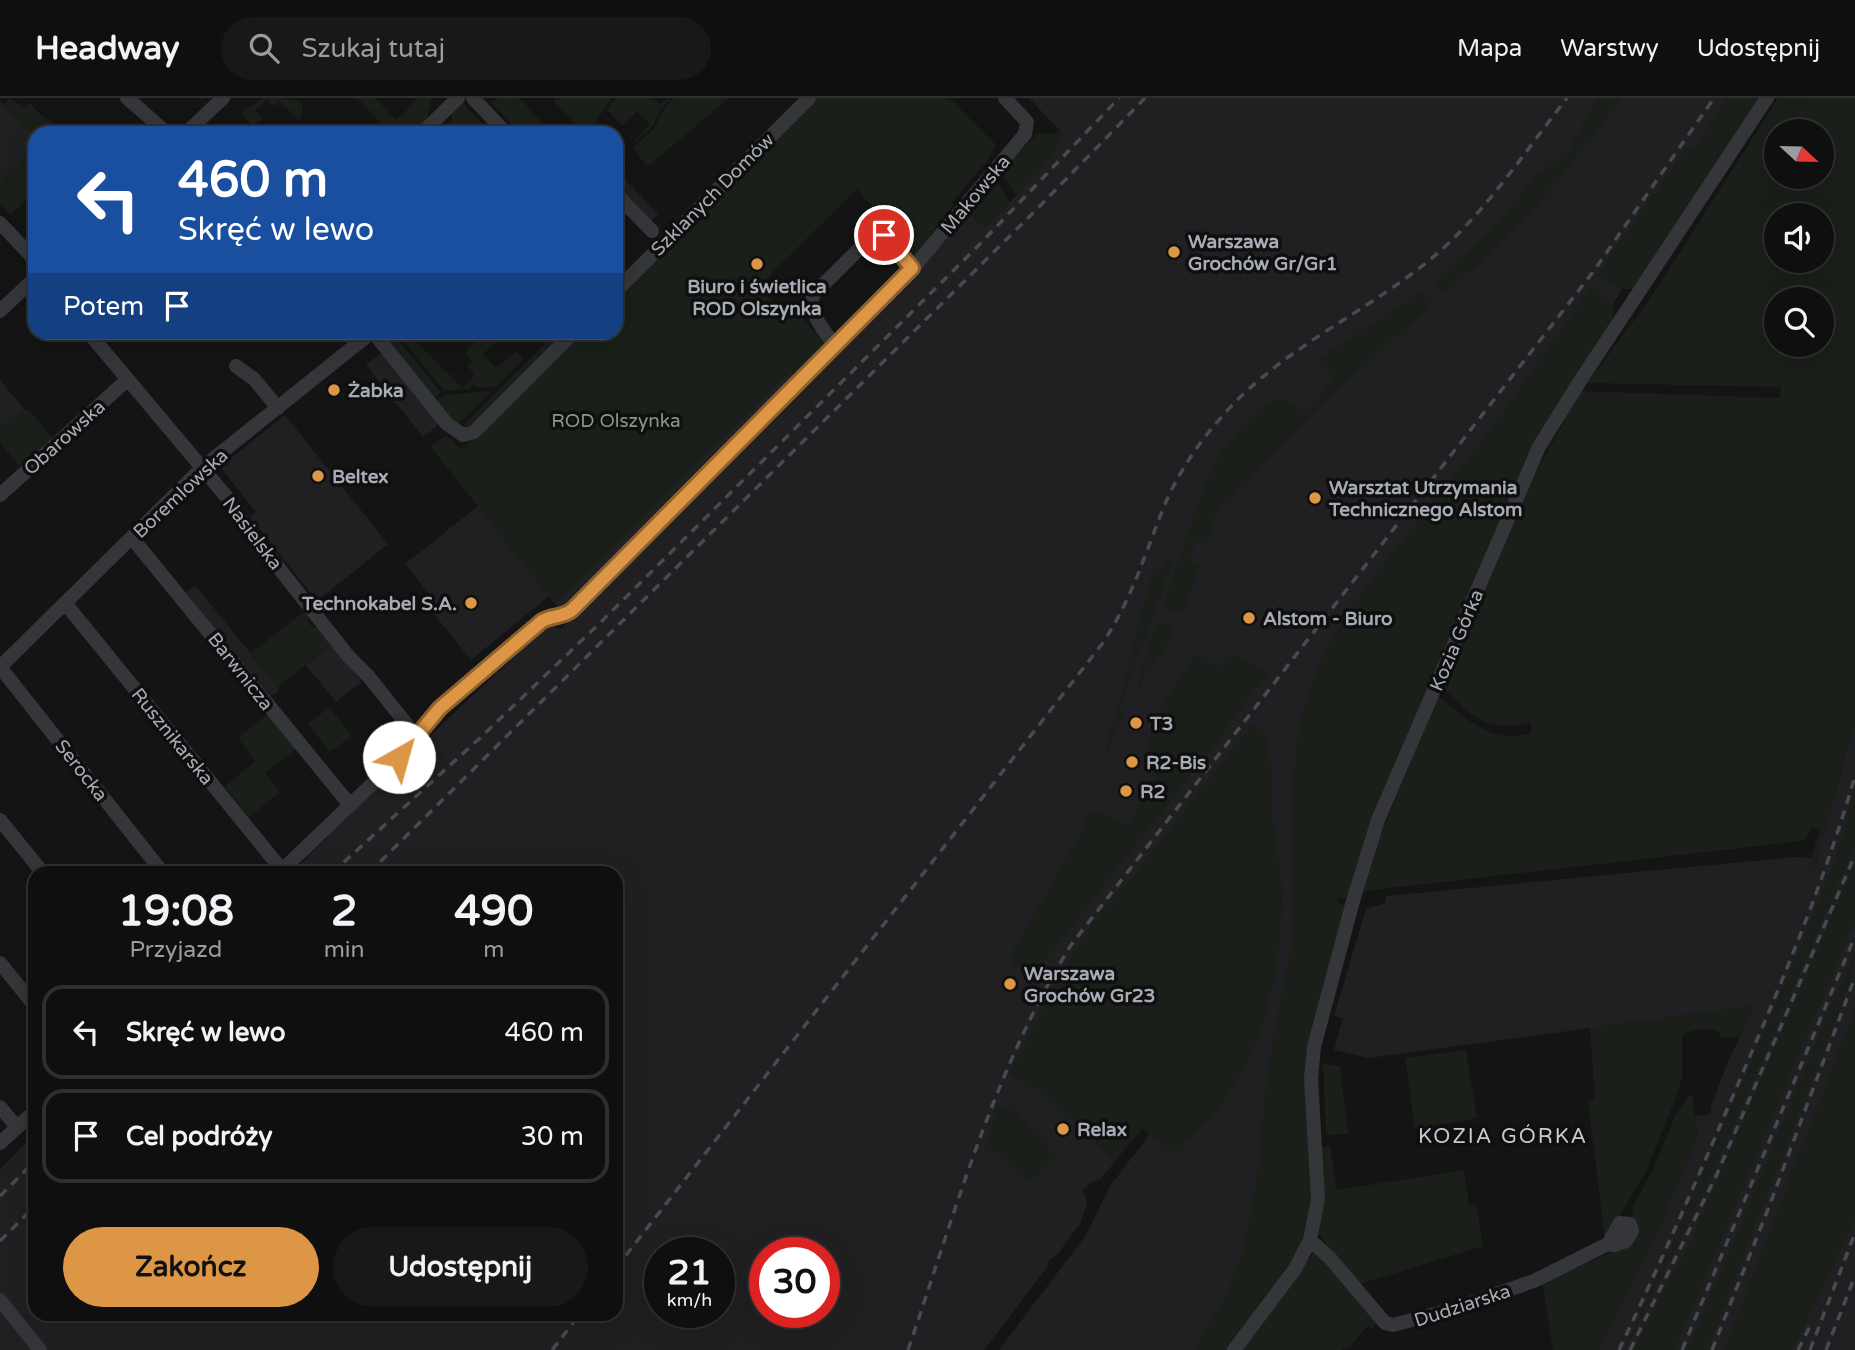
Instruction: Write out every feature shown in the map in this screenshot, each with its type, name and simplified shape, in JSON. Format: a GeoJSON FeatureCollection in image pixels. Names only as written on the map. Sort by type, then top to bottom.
{"type":"FeatureCollection","features":[{"type":"Feature","properties":{"kind":"street"},"geometry":{"type":"LineString","coordinates":[[127,98],[159,126]]}},
{"type":"Feature","properties":{"kind":"street"},"geometry":{"type":"LineString","coordinates":[[193,126],[223,98]]}},
{"type":"Feature","properties":{"kind":"street"},"geometry":{"type":"LineString","coordinates":[[429,126],[458,98]]}},
{"type":"Feature","properties":{"kind":"street"},"geometry":{"type":"LineString","coordinates":[[473,98],[499,126]]}},
{"type":"Feature","properties":{"kind":"street","name":"Szklanych Domów"},"geometry":{"type":"LineString","coordinates":[[623,284],[809,98]]}},
{"type":"Feature","properties":{"kind":"street","name":"Makowska"},"geometry":{"type":"LineString","coordinates":[[287,866],[390,767],[440,708],[542,621],[550,617],[562,617],[572,610],[912,268],[1025,134],[1027,126],[1024,118],[1004,98]]}},
{"type":"Feature","properties":{"kind":"street","name":"Kozia Górka"},"geometry":{"type":"LineString","coordinates":[[1310,1240],[1318,1199],[1311,1077],[1314,1047],[1378,820],[1539,447],[1768,98]]}},
{"type":"Feature","properties":{"kind":"street"},"geometry":{"type":"LineString","coordinates":[[623,201],[652,231]]}},
{"type":"Feature","properties":{"kind":"street"},"geometry":{"type":"LineString","coordinates":[[0,223],[28,253]]}},
{"type":"Feature","properties":{"kind":"street"},"geometry":{"type":"LineString","coordinates":[[836,345],[822,329],[811,302],[814,294],[878,230],[912,268]]}},
{"type":"Feature","properties":{"kind":"street"},"geometry":{"type":"LineString","coordinates":[[0,311],[28,285]]}},
{"type":"Feature","properties":{"kind":"street","name":"Nasielska"},"geometry":{"type":"LineString","coordinates":[[94,340],[230,501],[244,524],[315,614],[416,736]]}},
{"type":"Feature","properties":{"kind":"street","name":"Boremlowska"},"geometry":{"type":"LineString","coordinates":[[0,667],[202,468],[362,340]]}},
{"type":"Feature","properties":{"kind":"street"},"geometry":{"type":"LineString","coordinates":[[379,340],[447,424],[458,434],[468,435],[566,340]]}},
{"type":"Feature","properties":{"kind":"street"},"geometry":{"type":"LineString","coordinates":[[236,366],[254,379],[278,408]]}},
{"type":"Feature","properties":{"kind":"street","name":"Obarowska"},"geometry":{"type":"LineString","coordinates":[[0,495],[127,380]]}},
{"type":"Feature","properties":{"kind":"street","name":"Barwnicza"},"geometry":{"type":"LineString","coordinates":[[132,538],[350,805]]}},
{"type":"Feature","properties":{"kind":"street","name":"Rusznikarska"},"geometry":{"type":"LineString","coordinates":[[65,603],[276,866]]}},
{"type":"Feature","properties":{"kind":"street","name":"Serocka"},"geometry":{"type":"LineString","coordinates":[[0,667],[157,866]]}},
{"type":"Feature","properties":{"kind":"street"},"geometry":{"type":"LineString","coordinates":[[0,820],[37,866]]}},
{"type":"Feature","properties":{"kind":"street"},"geometry":{"type":"LineString","coordinates":[[0,963],[28,997]]}},
{"type":"Feature","properties":{"kind":"street"},"geometry":{"type":"LineString","coordinates":[[0,1107],[17,1127]]}},
{"type":"Feature","properties":{"kind":"street"},"geometry":{"type":"LineString","coordinates":[[0,1143],[28,1117]]}},
{"type":"Feature","properties":{"kind":"street"},"geometry":{"type":"LineString","coordinates":[[1234,1350],[1285,1283],[1310,1240]]}},
{"type":"Feature","properties":{"kind":"street","name":"Dudziarska"},"geometry":{"type":"LineString","coordinates":[[1310,1240],[1331,1258],[1385,1322],[1393,1325],[1450,1310],[1534,1281],[1608,1244]]}},
{"type":"Feature","properties":{"kind":"street"},"geometry":{"type":"LineString","coordinates":[[0,1300],[40,1350]]}},
{"type":"Feature","properties":{"kind":"shaded area"},"geometry":{"type":"Polygon","coordinates":[[[1029,98],[1748,98],[1555,392],[1351,854],[1337,902],[1301,1171],[1204,1350],[999,1350],[1086,1235],[1110,1186],[1150,1134],[1142,1128],[1101,1179],[1090,1183],[1083,1190],[1087,1202],[1080,1224],[1056,1256],[1049,1260],[1048,1266],[984,1350],[0,1350],[0,1169],[28,1141],[28,1321],[623,1321],[623,866],[298,866],[548,625],[561,629],[815,375],[970,214],[984,228],[1055,152],[1052,148],[1064,135],[1029,98]]]}},
{"type":"Feature","properties":{"kind":"shaded area"},"geometry":{"type":"Polygon","coordinates":[[[0,101],[28,131],[28,155],[0,182],[0,101]]]}},
{"type":"Feature","properties":{"kind":"shaded area"},"geometry":{"type":"Polygon","coordinates":[[[623,177],[658,214],[649,223],[623,195],[623,177]]]}},
{"type":"Feature","properties":{"kind":"shaded area"},"geometry":{"type":"Polygon","coordinates":[[[381,353],[438,422],[436,427],[423,437],[366,365],[381,353]]]}},
{"type":"Feature","properties":{"kind":"shaded area"},"geometry":{"type":"Polygon","coordinates":[[[790,370],[798,377],[564,612],[555,604],[790,370]]]}},
{"type":"Feature","properties":{"kind":"shaded area"},"geometry":{"type":"Polygon","coordinates":[[[0,380],[24,409],[0,428],[0,380]]]}},
{"type":"Feature","properties":{"kind":"shaded area"},"geometry":{"type":"Polygon","coordinates":[[[285,415],[388,544],[317,601],[250,517],[256,512],[220,467],[285,415]]]}},
{"type":"Feature","properties":{"kind":"shaded area"},"geometry":{"type":"Polygon","coordinates":[[[478,506],[549,596],[471,660],[430,609],[426,603],[430,595],[405,564],[478,506]]]}},
{"type":"Feature","properties":{"kind":"shaded area"},"geometry":{"type":"Polygon","coordinates":[[[195,585],[279,691],[271,696],[185,593],[195,585]]]}},
{"type":"Feature","properties":{"kind":"shaded area"},"geometry":{"type":"Polygon","coordinates":[[[331,644],[362,682],[336,702],[306,665],[331,644]]]}},
{"type":"Feature","properties":{"kind":"shaded area"},"geometry":{"type":"Polygon","coordinates":[[[1855,721],[1855,1350],[1598,1350],[1659,1228],[1697,1137],[1695,1116],[1711,1114],[1711,1106],[1727,1064],[1754,1006],[1369,1058],[1334,1050],[1343,1018],[1334,1016],[1366,909],[1385,903],[1386,896],[1795,857],[1811,858],[1809,869],[1814,871],[1855,721]]]}},
{"type":"Feature","properties":{"kind":"green space"},"geometry":{"type":"Polygon","coordinates":[[[10,98],[24,108],[30,103],[41,115],[58,126],[28,126],[28,131],[4,105],[10,98]]]}},
{"type":"Feature","properties":{"kind":"green space"},"geometry":{"type":"Polygon","coordinates":[[[263,98],[302,102],[303,115],[298,120],[279,101],[273,106],[267,100],[255,110],[262,118],[253,126],[241,113],[263,98]]]}},
{"type":"Feature","properties":{"kind":"green space"},"geometry":{"type":"Polygon","coordinates":[[[357,98],[375,98],[396,120],[418,98],[431,98],[427,121],[422,126],[376,126],[380,122],[357,98]]]}},
{"type":"Feature","properties":{"kind":"green space"},"geometry":{"type":"Polygon","coordinates":[[[497,98],[519,98],[545,126],[513,126],[491,103],[497,98]]]}},
{"type":"Feature","properties":{"kind":"green space"},"geometry":{"type":"Polygon","coordinates":[[[556,98],[612,98],[593,126],[578,126],[554,102],[556,98]]]}},
{"type":"Feature","properties":{"kind":"green space"},"geometry":{"type":"Polygon","coordinates":[[[616,98],[653,98],[660,104],[671,98],[663,106],[652,127],[634,144],[650,125],[637,111],[622,126],[607,110],[616,98]]]}},
{"type":"Feature","properties":{"kind":"green space"},"geometry":{"type":"Polygon","coordinates":[[[673,98],[729,98],[647,167],[633,148],[654,128],[673,98]]]}},
{"type":"Feature","properties":{"kind":"green space","name":"ROD Olszynka"},"geometry":{"type":"Polygon","coordinates":[[[814,98],[949,98],[996,145],[988,160],[952,202],[952,206],[913,259],[888,233],[891,230],[857,189],[760,285],[758,288],[789,319],[796,313],[828,345],[797,376],[789,370],[555,604],[430,446],[445,436],[451,438],[461,450],[572,340],[623,340],[623,288],[814,98]]]}},
{"type":"Feature","properties":{"kind":"green space"},"geometry":{"type":"Polygon","coordinates":[[[1600,98],[1623,98],[1543,199],[1474,268],[1442,295],[1437,285],[1440,277],[1493,229],[1536,176],[1569,150],[1594,103],[1600,98]]]}},
{"type":"Feature","properties":{"kind":"green space"},"geometry":{"type":"Polygon","coordinates":[[[1725,98],[1761,98],[1637,287],[1621,288],[1597,275],[1687,147],[1695,149],[1725,98]]]}},
{"type":"Feature","properties":{"kind":"green space"},"geometry":{"type":"Polygon","coordinates":[[[1778,98],[1855,98],[1855,721],[1814,871],[1809,870],[1820,830],[1812,828],[1806,839],[1801,841],[1364,891],[1381,834],[1438,696],[1470,721],[1493,733],[1517,736],[1531,733],[1530,722],[1502,726],[1481,719],[1462,706],[1442,686],[1523,496],[1581,391],[1780,398],[1781,387],[1587,383],[1650,299],[1764,120],[1764,189],[1834,189],[1834,119],[1765,119],[1778,98]]]}},
{"type":"Feature","properties":{"kind":"green space"},"geometry":{"type":"Polygon","coordinates":[[[460,100],[485,126],[444,126],[452,119],[451,109],[460,100]]]}},
{"type":"Feature","properties":{"kind":"green space"},"geometry":{"type":"Polygon","coordinates":[[[1061,131],[1065,135],[1052,147],[1056,152],[1017,194],[1015,193],[1004,178],[1003,169],[1038,133],[1053,134],[1061,131]]]}},
{"type":"Feature","properties":{"kind":"green space"},"geometry":{"type":"Polygon","coordinates":[[[28,155],[28,199],[11,215],[0,204],[0,182],[28,155]]]}},
{"type":"Feature","properties":{"kind":"green space"},"geometry":{"type":"Polygon","coordinates":[[[994,181],[1000,185],[1010,203],[984,229],[967,211],[994,181]]]}},
{"type":"Feature","properties":{"kind":"green space"},"geometry":{"type":"Polygon","coordinates":[[[1592,287],[1612,305],[1614,312],[1610,325],[1539,436],[1348,899],[1338,898],[1337,902],[1347,905],[1308,1044],[1311,1200],[1304,1237],[1273,1290],[1227,1350],[1193,1350],[1232,1281],[1252,1209],[1269,1064],[1292,932],[1294,772],[1302,717],[1309,691],[1321,660],[1354,603],[1509,404],[1592,287]]]}},
{"type":"Feature","properties":{"kind":"green space"},"geometry":{"type":"Polygon","coordinates":[[[1425,293],[1430,296],[1428,308],[1351,377],[1218,507],[1206,544],[1196,540],[1189,561],[1199,565],[1185,607],[1177,614],[1169,612],[1165,600],[1200,498],[1219,455],[1264,403],[1283,398],[1305,414],[1333,379],[1317,360],[1417,295],[1425,293]]]}},
{"type":"Feature","properties":{"kind":"green space"},"geometry":{"type":"Polygon","coordinates":[[[387,340],[398,340],[441,392],[435,398],[387,340]]]}},
{"type":"Feature","properties":{"kind":"green space"},"geometry":{"type":"Polygon","coordinates":[[[403,340],[415,340],[462,388],[475,375],[467,366],[472,361],[466,351],[478,340],[498,340],[483,354],[496,368],[516,351],[523,359],[496,386],[476,388],[471,385],[471,389],[444,391],[403,340]]]}},
{"type":"Feature","properties":{"kind":"green space"},"geometry":{"type":"Polygon","coordinates":[[[549,340],[556,340],[471,425],[462,427],[549,340]]]}},
{"type":"Feature","properties":{"kind":"green space"},"geometry":{"type":"Polygon","coordinates":[[[492,391],[457,425],[437,401],[445,395],[492,391]]]}},
{"type":"Feature","properties":{"kind":"green space"},"geometry":{"type":"Polygon","coordinates":[[[24,409],[31,412],[53,439],[23,466],[18,465],[0,442],[0,428],[24,409]]]}},
{"type":"Feature","properties":{"kind":"green space"},"geometry":{"type":"Polygon","coordinates":[[[1168,557],[1173,559],[1123,700],[1120,710],[1123,717],[1108,752],[1105,751],[1154,568],[1162,570],[1168,557]]]}},
{"type":"Feature","properties":{"kind":"green space"},"geometry":{"type":"Polygon","coordinates":[[[305,611],[309,616],[307,621],[313,628],[318,627],[331,644],[278,687],[251,653],[305,611]]]}},
{"type":"Feature","properties":{"kind":"green space"},"geometry":{"type":"Polygon","coordinates":[[[1162,623],[1169,624],[1174,632],[1173,637],[1147,672],[1132,701],[1154,632],[1162,623]]]}},
{"type":"Feature","properties":{"kind":"green space"},"geometry":{"type":"Polygon","coordinates":[[[1196,653],[1219,668],[1230,654],[1269,671],[1033,976],[1028,976],[1020,971],[1025,965],[1021,962],[1017,968],[1009,964],[1014,949],[1076,842],[1091,809],[1130,825],[1153,771],[1148,744],[1159,710],[1196,653]]]}},
{"type":"Feature","properties":{"kind":"green space"},"geometry":{"type":"Polygon","coordinates":[[[329,707],[352,736],[330,752],[308,724],[329,707]]]}},
{"type":"Feature","properties":{"kind":"green space"},"geometry":{"type":"Polygon","coordinates":[[[269,713],[297,748],[265,773],[280,792],[249,817],[225,787],[255,761],[238,738],[269,713]]]}},
{"type":"Feature","properties":{"kind":"green space"},"geometry":{"type":"Polygon","coordinates":[[[1252,724],[1263,733],[1269,750],[1282,905],[1276,965],[1262,1024],[1238,1079],[1222,1104],[1198,1130],[1172,1152],[1142,1128],[1113,1163],[1113,1160],[1035,1086],[1032,1090],[1010,1073],[1060,974],[1096,918],[1130,880],[1252,724]]]}},
{"type":"Feature","properties":{"kind":"green space"},"geometry":{"type":"Polygon","coordinates":[[[1855,790],[1855,845],[1709,1181],[1625,1350],[1802,945],[1839,847],[1855,790]]]}},
{"type":"Feature","properties":{"kind":"green space"},"geometry":{"type":"Polygon","coordinates":[[[1855,864],[1855,921],[1675,1350],[1634,1350],[1693,1236],[1855,864]]]}},
{"type":"Feature","properties":{"kind":"green space"},"geometry":{"type":"Polygon","coordinates":[[[1855,949],[1851,977],[1840,1008],[1707,1350],[1688,1350],[1855,949]]]}},
{"type":"Feature","properties":{"kind":"green space"},"geometry":{"type":"Polygon","coordinates":[[[1755,1006],[1739,1037],[1722,1039],[1718,1031],[1709,1029],[1684,1034],[1682,1079],[1673,1105],[1646,1172],[1605,1241],[1588,1101],[1595,1099],[1590,1028],[1755,1006]]]}},
{"type":"Feature","properties":{"kind":"green space"},"geometry":{"type":"Polygon","coordinates":[[[1855,1009],[1855,1218],[1792,1350],[1724,1350],[1855,1009]]]}},
{"type":"Feature","properties":{"kind":"green space"},"geometry":{"type":"Polygon","coordinates":[[[1466,1050],[1477,1118],[1415,1130],[1405,1058],[1466,1050]]]}},
{"type":"Feature","properties":{"kind":"green space"},"geometry":{"type":"Polygon","coordinates":[[[1323,1064],[1340,1066],[1348,1134],[1326,1135],[1323,1064]]]}},
{"type":"Feature","properties":{"kind":"green space"},"geometry":{"type":"Polygon","coordinates":[[[1692,1094],[1697,1137],[1659,1228],[1598,1350],[1553,1350],[1542,1282],[1629,1245],[1638,1222],[1633,1217],[1632,1207],[1652,1172],[1676,1114],[1692,1094]]]}},
{"type":"Feature","properties":{"kind":"green space"},"geometry":{"type":"Polygon","coordinates":[[[997,1105],[1009,1107],[1056,1155],[1030,1183],[986,1144],[997,1105]]]}},
{"type":"Feature","properties":{"kind":"green space"},"geometry":{"type":"Polygon","coordinates":[[[1330,1146],[1337,1190],[1464,1170],[1469,1205],[1476,1203],[1483,1246],[1360,1284],[1343,1268],[1319,1234],[1322,1148],[1330,1146]]]}},
{"type":"Feature","properties":{"kind":"green space"},"geometry":{"type":"Polygon","coordinates":[[[1313,1253],[1319,1255],[1376,1318],[1376,1324],[1371,1329],[1368,1326],[1346,1350],[1241,1350],[1313,1253]]]}},
{"type":"Feature","properties":{"kind":"railway"},"geometry":{"type":"LineString","coordinates":[[340,866],[481,737],[602,621],[977,247],[1119,98]]}},
{"type":"Feature","properties":{"kind":"railway"},"geometry":{"type":"LineString","coordinates":[[376,866],[1034,212],[1145,98]]}},
{"type":"Feature","properties":{"kind":"railway"},"geometry":{"type":"LineString","coordinates":[[623,1259],[1102,644],[1129,595],[1174,485],[1211,430],[1241,396],[1266,374],[1400,282],[1446,245],[1484,206],[1567,98]]}},
{"type":"Feature","properties":{"kind":"railway"},"geometry":{"type":"LineString","coordinates":[[908,1350],[960,1194],[998,1092],[1044,992],[1071,945],[1593,272],[1714,98]]}},
{"type":"Feature","properties":{"kind":"railway"},"geometry":{"type":"LineString","coordinates":[[1619,1350],[1695,1184],[1786,970],[1830,855],[1855,776]]}},
{"type":"Feature","properties":{"kind":"railway"},"geometry":{"type":"LineString","coordinates":[[1630,1350],[1717,1174],[1855,855]]}},
{"type":"Feature","properties":{"kind":"railway"},"geometry":{"type":"LineString","coordinates":[[1682,1350],[1855,936]]}},
{"type":"Feature","properties":{"kind":"railway"},"geometry":{"type":"LineString","coordinates":[[1712,1350],[1855,977]]}},
{"type":"Feature","properties":{"kind":"railway"},"geometry":{"type":"LineString","coordinates":[[0,1196],[28,1168]]}},
{"type":"Feature","properties":{"kind":"railway"},"geometry":{"type":"LineString","coordinates":[[0,1241],[28,1213]]}},
{"type":"Feature","properties":{"kind":"railway"},"geometry":{"type":"LineString","coordinates":[[1810,1350],[1855,1233]]}},
{"type":"Feature","properties":{"kind":"railway"},"geometry":{"type":"LineString","coordinates":[[1826,1350],[1855,1276]]}},
{"type":"Feature","properties":{"kind":"railway"},"geometry":{"type":"LineString","coordinates":[[552,1350],[575,1321]]}},
{"type":"Feature","properties":{"kind":"railway"},"geometry":{"type":"LineString","coordinates":[[1798,1350],[1812,1322]]}},
{"type":"Feature","properties":{"kind":"place","name":"Warszawa Grochów Gr/Gr1"},"geometry":{"type":"Point","coordinates":[1174,252]}},
{"type":"Feature","properties":{"kind":"place","name":"Biuro i świetlica ROD Olszynka"},"geometry":{"type":"Point","coordinates":[757,264]}},
{"type":"Feature","properties":{"kind":"place","name":"Żabka"},"geometry":{"type":"Point","coordinates":[334,390]}},
{"type":"Feature","properties":{"kind":"place","name":"Beltex"},"geometry":{"type":"Point","coordinates":[318,476]}},
{"type":"Feature","properties":{"kind":"place","name":"Warsztat Utrzymania Technicznego Alstom"},"geometry":{"type":"Point","coordinates":[1315,498]}},
{"type":"Feature","properties":{"kind":"place","name":"Technokabel S.A."},"geometry":{"type":"Point","coordinates":[471,603]}},
{"type":"Feature","properties":{"kind":"place","name":"Alstom - Biuro"},"geometry":{"type":"Point","coordinates":[1249,618]}},
{"type":"Feature","properties":{"kind":"place","name":"T3"},"geometry":{"type":"Point","coordinates":[1136,723]}},
{"type":"Feature","properties":{"kind":"place","name":"R2-Bis"},"geometry":{"type":"Point","coordinates":[1132,762]}},
{"type":"Feature","properties":{"kind":"place","name":"R2"},"geometry":{"type":"Point","coordinates":[1126,791]}},
{"type":"Feature","properties":{"kind":"place","name":"Warszawa Grochów Gr23"},"geometry":{"type":"Point","coordinates":[1010,984]}},
{"type":"Feature","properties":{"kind":"place","name":"Relax"},"geometry":{"type":"Point","coordinates":[1063,1129]}},
{"type":"Feature","properties":{"kind":"district","name":"KOZIA GÓRKA"},"geometry":{"type":"Point","coordinates":[1503,1136]}},
{"type":"Feature","properties":{"kind":"route"},"geometry":{"type":"LineString","coordinates":[[399,757],[432,716],[485,669],[546,618],[562,617],[572,610],[912,268],[884,235]]}}]}
